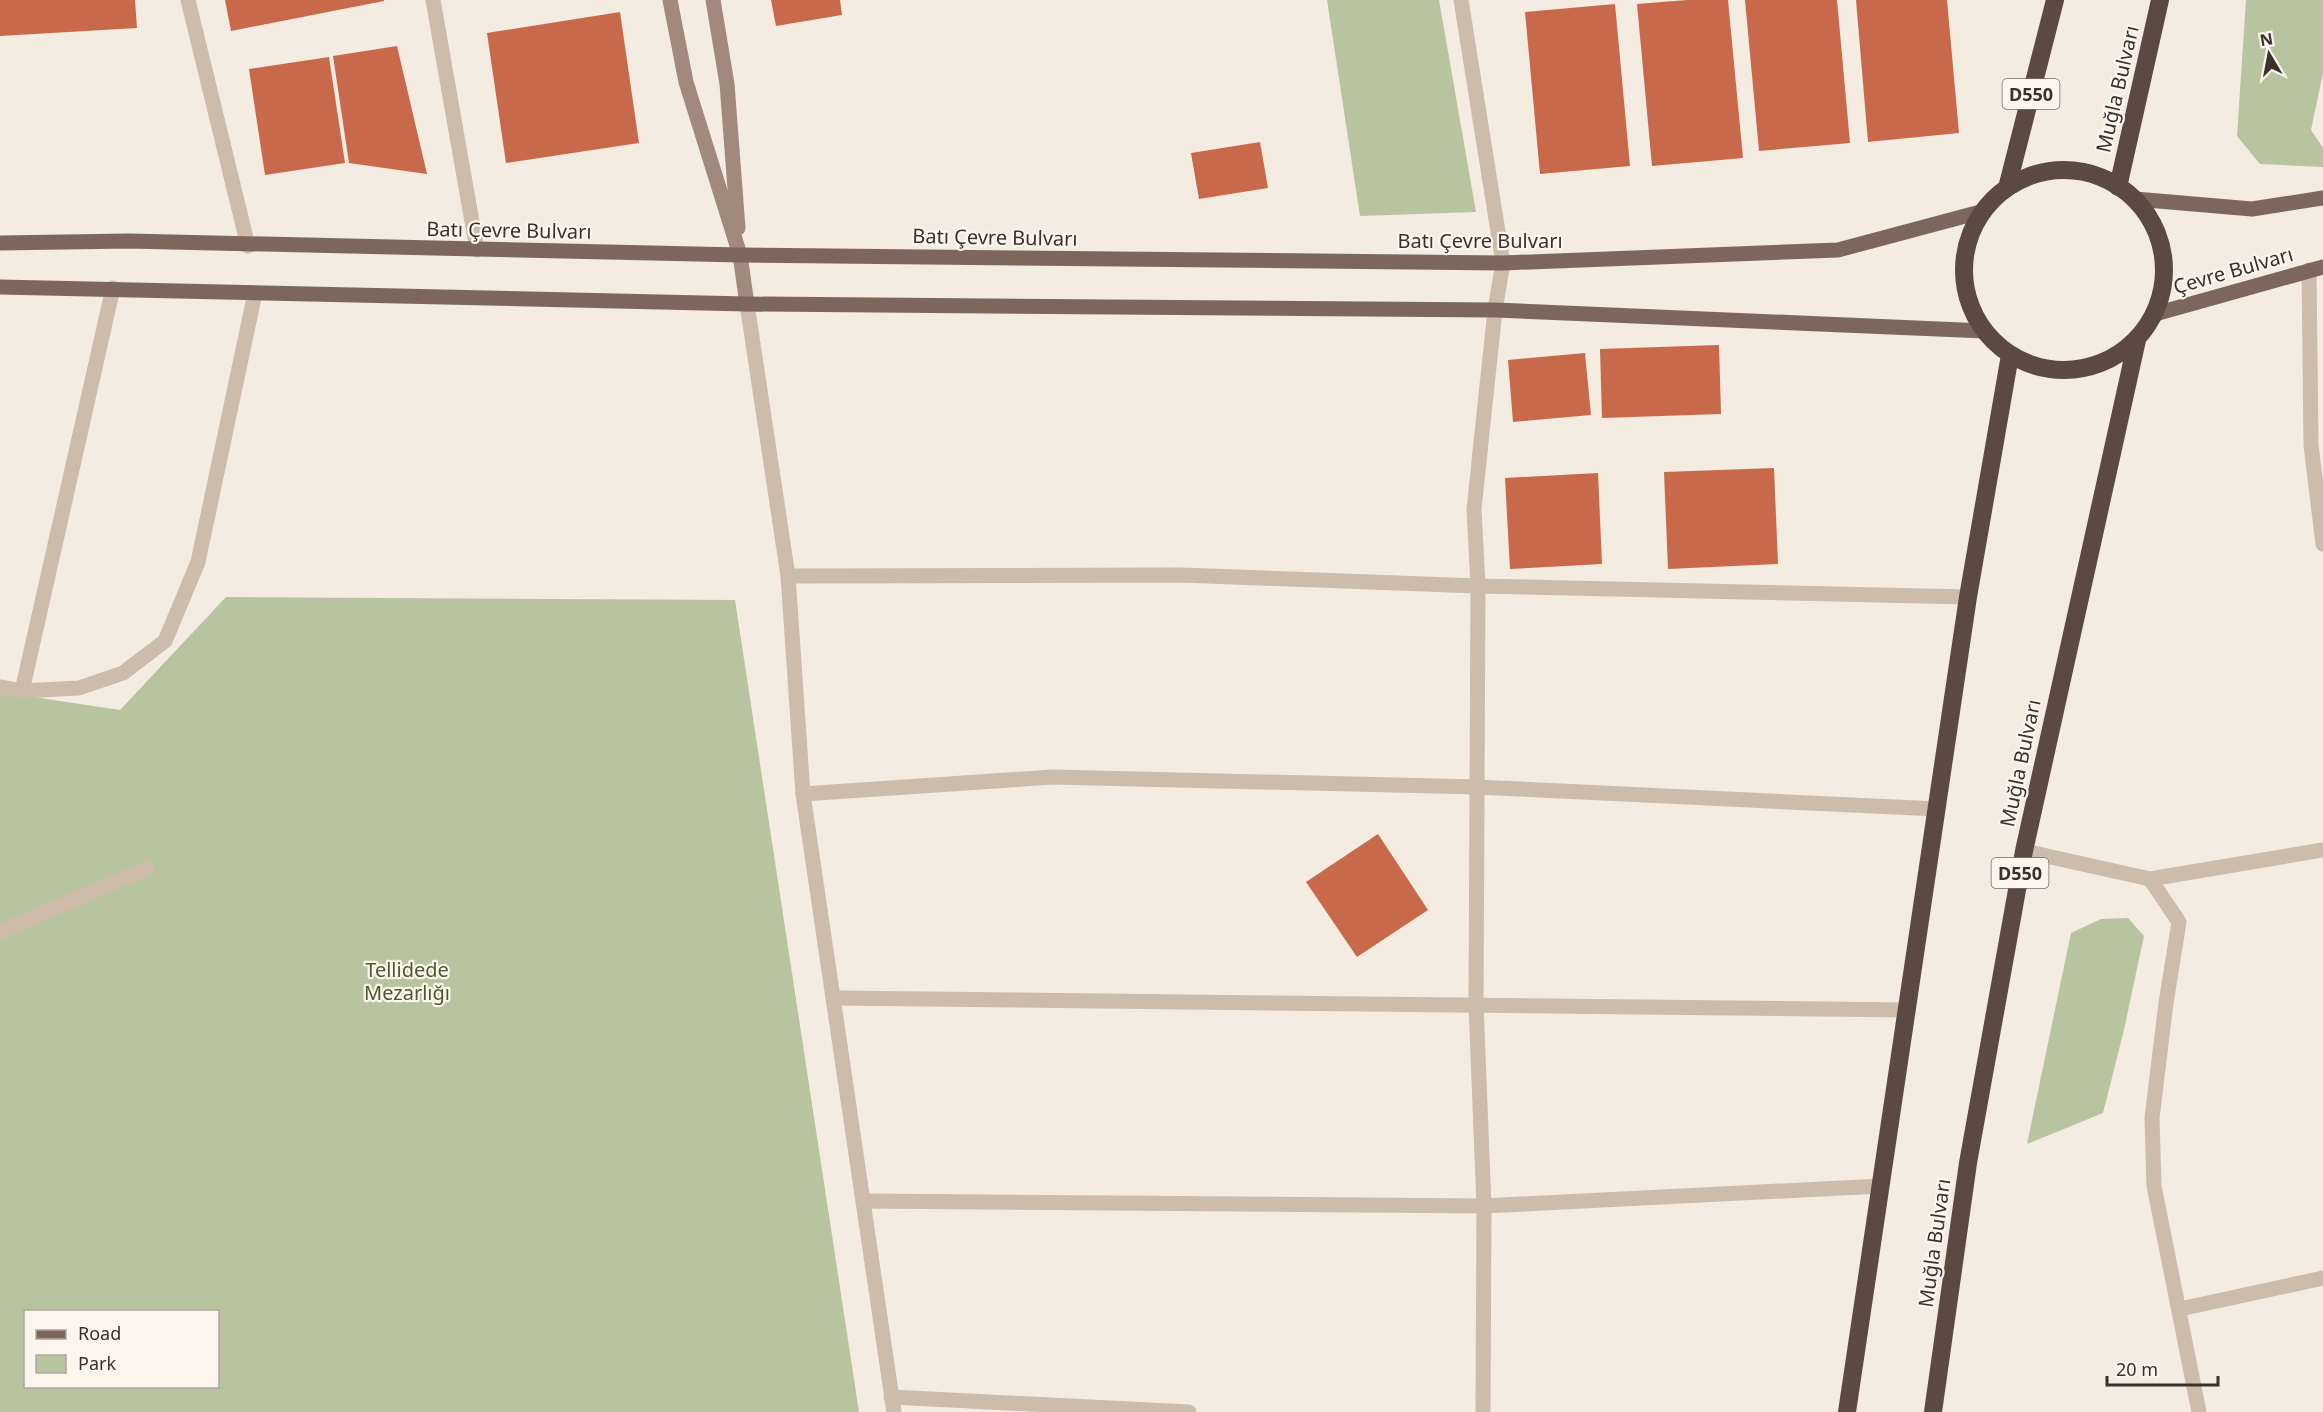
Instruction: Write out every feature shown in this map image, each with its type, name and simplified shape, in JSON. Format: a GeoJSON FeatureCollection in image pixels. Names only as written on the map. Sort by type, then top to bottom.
{"type":"FeatureCollection","features":[{"type":"Feature","properties":{"kind":"highway","name":"D550"},"geometry":{"type":"LineString","coordinates":[[2007,188],[2055,0]]}},
{"type":"Feature","properties":{"kind":"highway","name":"Muğla Bulvarı"},"geometry":{"type":"LineString","coordinates":[[2118,187],[2160,0]]}},
{"type":"Feature","properties":{"kind":"highway","name":"D550"},"geometry":{"type":"LineString","coordinates":[[2073,170],[2106,179],[2118,187],[2135,199],[2154,224],[2164,253],[2164,285],[2155,314],[2137,340],[2109,360],[2076,370],[2042,368],[2010,355],[1985,331],[1969,303],[1964,272],[1969,240],[1983,211],[2007,188],[2038,173],[2073,170]]}},
{"type":"Feature","properties":{"kind":"highway","name":"Muğla Bulvarı"},"geometry":{"type":"LineString","coordinates":[[1933,1412],[1968,1163],[2024,851],[2137,340]]}},
{"type":"Feature","properties":{"kind":"highway"},"geometry":{"type":"LineString","coordinates":[[1847,1412],[1968,597],[2010,355]]}},
{"type":"Feature","properties":{"kind":"main road"},"geometry":{"type":"LineString","coordinates":[[2135,199],[2252,209],[2323,198]]}},
{"type":"Feature","properties":{"kind":"main road","name":"Batı Çevre Bulvarı"},"geometry":{"type":"LineString","coordinates":[[0,243],[129,241],[248,246],[740,255],[1503,263],[1838,250],[1983,211]]}},
{"type":"Feature","properties":{"kind":"main road","name":"Çevre Bulvarı"},"geometry":{"type":"LineString","coordinates":[[2155,314],[2316,269]]}},
{"type":"Feature","properties":{"kind":"main road"},"geometry":{"type":"LineString","coordinates":[[0,287],[747,304],[1495,310],[1985,331]]}},
{"type":"Feature","properties":{"kind":"street"},"geometry":{"type":"LineString","coordinates":[[188,0],[248,246]]}},
{"type":"Feature","properties":{"kind":"street"},"geometry":{"type":"LineString","coordinates":[[434,0],[477,250]]}},
{"type":"Feature","properties":{"kind":"street"},"geometry":{"type":"LineString","coordinates":[[670,0],[686,82],[740,255]]}},
{"type":"Feature","properties":{"kind":"street"},"geometry":{"type":"LineString","coordinates":[[713,0],[727,84],[740,255],[788,576],[803,794],[892,1404],[1189,1412]]}},
{"type":"Feature","properties":{"kind":"street"},"geometry":{"type":"LineString","coordinates":[[1461,0],[1503,263],[1495,310],[1474,509],[1478,586],[1476,1004],[1484,1206],[1483,1412]]}},
{"type":"Feature","properties":{"kind":"street"},"geometry":{"type":"LineString","coordinates":[[2316,269],[2311,445],[2323,544]]}},
{"type":"Feature","properties":{"kind":"street"},"geometry":{"type":"LineString","coordinates":[[22,691],[113,288]]}},
{"type":"Feature","properties":{"kind":"street"},"geometry":{"type":"LineString","coordinates":[[0,687],[22,691],[80,688],[123,674],[165,641],[198,562],[255,293]]}},
{"type":"Feature","properties":{"kind":"street"},"geometry":{"type":"LineString","coordinates":[[788,576],[1181,575],[1478,586],[1968,597]]}},
{"type":"Feature","properties":{"kind":"street"},"geometry":{"type":"LineString","coordinates":[[803,794],[1053,777],[1477,787],[1937,809]]}},
{"type":"Feature","properties":{"kind":"street"},"geometry":{"type":"LineString","coordinates":[[2024,851],[2150,879],[2323,850]]}},
{"type":"Feature","properties":{"kind":"street"},"geometry":{"type":"LineString","coordinates":[[0,932],[147,868]]}},
{"type":"Feature","properties":{"kind":"street"},"geometry":{"type":"LineString","coordinates":[[2150,879],[2179,922],[2166,1003],[2152,1118],[2154,1186],[2199,1412]]}},
{"type":"Feature","properties":{"kind":"street"},"geometry":{"type":"LineString","coordinates":[[834,998],[1907,1010]]}},
{"type":"Feature","properties":{"kind":"street"},"geometry":{"type":"LineString","coordinates":[[864,1201],[1484,1206],[1881,1186]]}},
{"type":"Feature","properties":{"kind":"street"},"geometry":{"type":"LineString","coordinates":[[2180,1309],[2323,1278]]}},
{"type":"Feature","properties":{"kind":"green space"},"geometry":{"type":"Polygon","coordinates":[[[1327,0],[1439,0],[1476,212],[1360,216],[1327,0]]]}},
{"type":"Feature","properties":{"kind":"green space"},"geometry":{"type":"Polygon","coordinates":[[[2246,0],[2323,0],[2323,73],[2311,130],[2323,148],[2323,167],[2260,164],[2237,136],[2246,0]]]}},
{"type":"Feature","properties":{"kind":"green space","name":"Tellidede Mezarlığı"},"geometry":{"type":"Polygon","coordinates":[[[226,597],[735,600],[859,1412],[0,1412],[0,692],[120,710],[226,597]]]}},
{"type":"Feature","properties":{"kind":"green space"},"geometry":{"type":"Polygon","coordinates":[[[2128,918],[2144,936],[2103,1113],[2027,1144],[2071,933],[2101,919],[2128,918]]]}},
{"type":"Feature","properties":{"kind":"building"},"geometry":{"type":"Polygon","coordinates":[[[0,0],[135,0],[137,28],[0,36],[0,0]]]}},
{"type":"Feature","properties":{"kind":"building"},"geometry":{"type":"Polygon","coordinates":[[[225,0],[384,0],[384,1],[231,31],[225,0]]]}},
{"type":"Feature","properties":{"kind":"building"},"geometry":{"type":"Polygon","coordinates":[[[771,0],[840,0],[842,15],[776,26],[771,0]]]}},
{"type":"Feature","properties":{"kind":"building"},"geometry":{"type":"Polygon","coordinates":[[[1687,0],[1728,0],[1743,158],[1652,166],[1637,4],[1687,0]]]}},
{"type":"Feature","properties":{"kind":"building"},"geometry":{"type":"Polygon","coordinates":[[[1745,0],[1837,0],[1850,143],[1759,151],[1745,0]]]}},
{"type":"Feature","properties":{"kind":"building"},"geometry":{"type":"Polygon","coordinates":[[[1856,0],[1947,0],[1959,133],[1868,142],[1856,0]]]}},
{"type":"Feature","properties":{"kind":"building"},"geometry":{"type":"Polygon","coordinates":[[[1615,4],[1630,166],[1540,174],[1525,12],[1615,4]]]}},
{"type":"Feature","properties":{"kind":"building"},"geometry":{"type":"Polygon","coordinates":[[[620,12],[639,143],[506,163],[487,33],[620,12]]]}},
{"type":"Feature","properties":{"kind":"building"},"geometry":{"type":"Polygon","coordinates":[[[397,46],[427,174],[349,163],[333,56],[397,46]]]}},
{"type":"Feature","properties":{"kind":"building"},"geometry":{"type":"Polygon","coordinates":[[[329,57],[345,163],[265,175],[249,69],[329,57]]]}},
{"type":"Feature","properties":{"kind":"building"},"geometry":{"type":"Polygon","coordinates":[[[1260,142],[1268,188],[1199,199],[1191,153],[1260,142]]]}},
{"type":"Feature","properties":{"kind":"building"},"geometry":{"type":"Polygon","coordinates":[[[1719,345],[1721,414],[1602,418],[1600,349],[1719,345]]]}},
{"type":"Feature","properties":{"kind":"building"},"geometry":{"type":"Polygon","coordinates":[[[1585,353],[1591,415],[1513,422],[1508,360],[1585,353]]]}},
{"type":"Feature","properties":{"kind":"building"},"geometry":{"type":"Polygon","coordinates":[[[1774,468],[1778,564],[1668,569],[1664,472],[1774,468]]]}},
{"type":"Feature","properties":{"kind":"building"},"geometry":{"type":"Polygon","coordinates":[[[1598,473],[1602,564],[1510,569],[1505,478],[1598,473]]]}},
{"type":"Feature","properties":{"kind":"building"},"geometry":{"type":"Polygon","coordinates":[[[1378,834],[1428,910],[1357,957],[1306,882],[1378,834]]]}}]}
